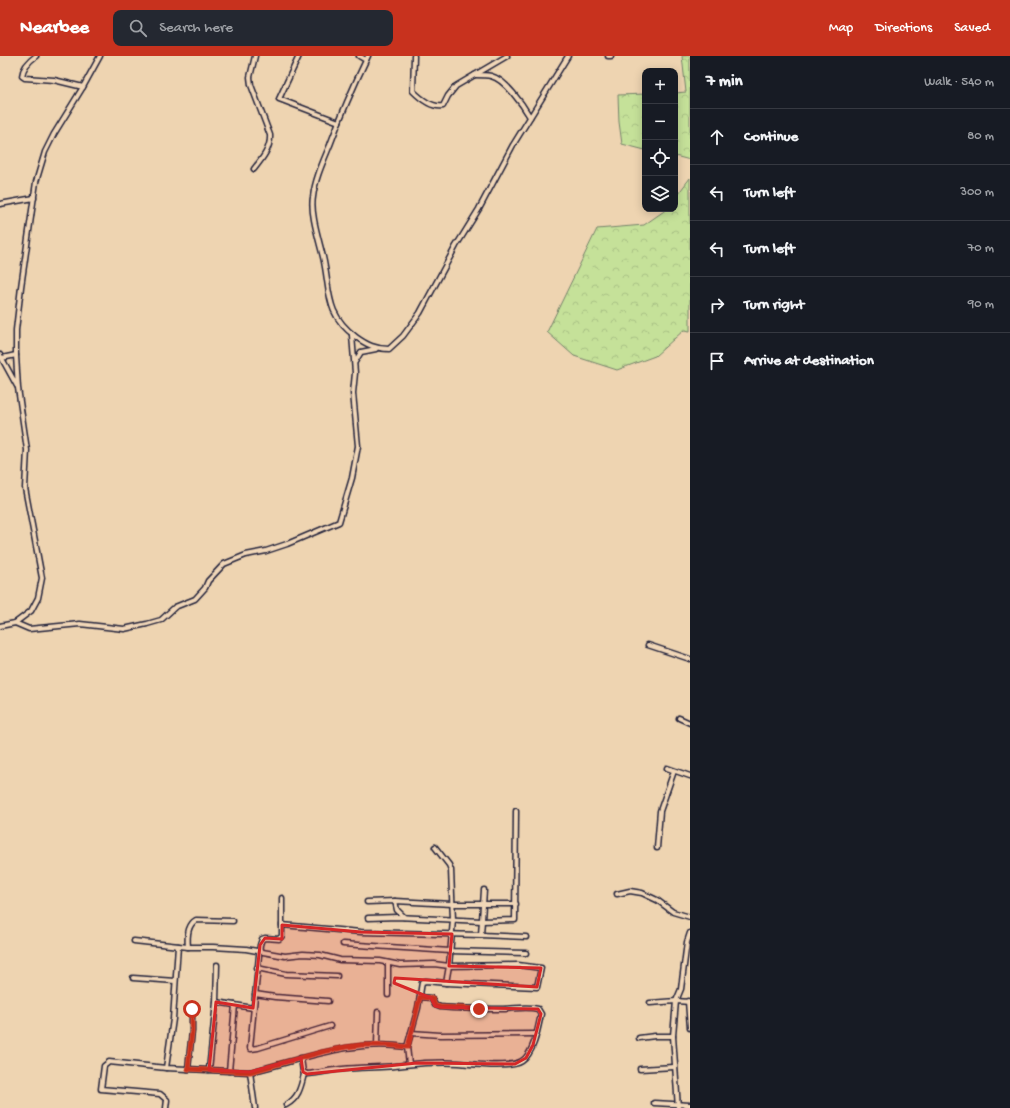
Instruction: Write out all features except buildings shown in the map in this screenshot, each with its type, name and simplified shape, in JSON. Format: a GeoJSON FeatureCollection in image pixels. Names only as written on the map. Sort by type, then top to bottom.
{"type":"FeatureCollection","features":[{"type":"Feature","properties":{"kind":"street"},"geometry":{"type":"LineString","coordinates":[[36,56],[30,61],[22,73],[22,76],[25,78],[54,80],[83,87]]}},
{"type":"Feature","properties":{"kind":"street"},"geometry":{"type":"LineString","coordinates":[[0,626],[16,623],[31,611],[38,598],[42,578],[25,488],[27,450],[18,388],[16,355],[16,330],[36,182],[45,152],[54,134],[100,56]]}},
{"type":"Feature","properties":{"kind":"street"},"geometry":{"type":"LineString","coordinates":[[254,169],[268,147],[270,140],[270,135],[251,85],[250,77],[255,56]]}},
{"type":"Feature","properties":{"kind":"street"},"geometry":{"type":"LineString","coordinates":[[299,56],[279,99],[339,122]]}},
{"type":"Feature","properties":{"kind":"street"},"geometry":{"type":"LineString","coordinates":[[359,56],[367,58],[339,122],[318,176],[312,198],[314,221],[325,263],[328,293],[333,311],[352,335],[365,344],[378,349]]}},
{"type":"Feature","properties":{"kind":"street"},"geometry":{"type":"LineString","coordinates":[[414,56],[413,91],[420,98],[438,107],[443,106],[448,96],[456,86],[507,56]]}},
{"type":"Feature","properties":{"kind":"street"},"geometry":{"type":"LineString","coordinates":[[355,362],[361,352],[368,350],[389,349],[403,336],[420,313],[456,246],[479,209],[513,145],[568,56]]}},
{"type":"Feature","properties":{"kind":"street"},"geometry":{"type":"LineString","coordinates":[[474,75],[492,76],[500,80],[517,97],[530,117]]}},
{"type":"Feature","properties":{"kind":"street"},"geometry":{"type":"LineString","coordinates":[[0,204],[34,198]]}},
{"type":"Feature","properties":{"kind":"street"},"geometry":{"type":"LineString","coordinates":[[16,623],[29,629],[80,624],[124,629],[160,620],[175,607],[194,599],[224,564],[246,555],[266,551],[287,544],[339,522],[352,478],[358,446],[353,393],[355,362],[352,335]]}},
{"type":"Feature","properties":{"kind":"street"},"geometry":{"type":"LineString","coordinates":[[16,355],[1,357],[18,388]]}},
{"type":"Feature","properties":{"kind":"street"},"geometry":{"type":"LineString","coordinates":[[648,645],[690,659]]}},
{"type":"Feature","properties":{"kind":"street"},"geometry":{"type":"LineString","coordinates":[[679,718],[690,723]]}},
{"type":"Feature","properties":{"kind":"street"},"geometry":{"type":"LineString","coordinates":[[667,768],[690,776]]}},
{"type":"Feature","properties":{"kind":"street"},"geometry":{"type":"LineString","coordinates":[[657,848],[660,811],[674,771]]}},
{"type":"Feature","properties":{"kind":"street"},"geometry":{"type":"LineString","coordinates":[[368,918],[405,917],[482,921],[515,920],[516,812]]}},
{"type":"Feature","properties":{"kind":"street"},"geometry":{"type":"LineString","coordinates":[[435,848],[449,865],[451,870],[453,920],[446,983]]}},
{"type":"Feature","properties":{"kind":"street"},"geometry":{"type":"LineString","coordinates":[[481,935],[484,890]]}},
{"type":"Feature","properties":{"kind":"street"},"geometry":{"type":"LineString","coordinates":[[617,894],[630,891],[642,893],[657,900],[673,912],[690,917]]}},
{"type":"Feature","properties":{"kind":"street"},"geometry":{"type":"LineString","coordinates":[[282,898],[282,936],[281,938],[262,939],[259,951],[249,1044],[251,1049],[330,1026]]}},
{"type":"Feature","properties":{"kind":"street"},"geometry":{"type":"LineString","coordinates":[[367,902],[395,901],[452,904],[516,904]]}},
{"type":"Feature","properties":{"kind":"street"},"geometry":{"type":"LineString","coordinates":[[395,901],[397,910],[405,917]]}},
{"type":"Feature","properties":{"kind":"street"},"geometry":{"type":"LineString","coordinates":[[188,947],[189,929],[193,921],[233,921]]}},
{"type":"Feature","properties":{"kind":"street"},"geometry":{"type":"LineString","coordinates":[[282,925],[361,932],[526,937]]}},
{"type":"Feature","properties":{"kind":"street"},"geometry":{"type":"LineString","coordinates":[[678,1106],[674,1067],[673,1036],[676,1001],[682,989],[690,932]]}},
{"type":"Feature","properties":{"kind":"street"},"geometry":{"type":"LineString","coordinates":[[134,941],[188,947],[213,947],[259,951],[285,956],[302,954],[340,960],[406,965],[518,965],[541,968],[537,987],[423,982],[420,987],[420,997],[408,1047],[410,1064]]}},
{"type":"Feature","properties":{"kind":"street"},"geometry":{"type":"LineString","coordinates":[[343,944],[450,951],[526,953]]}},
{"type":"Feature","properties":{"kind":"street"},"geometry":{"type":"LineString","coordinates":[[166,1068],[173,1019],[178,946]]}},
{"type":"Feature","properties":{"kind":"street"},"geometry":{"type":"LineString","coordinates":[[388,963],[388,996]]}},
{"type":"Feature","properties":{"kind":"street"},"geometry":{"type":"LineString","coordinates":[[209,1070],[216,1002],[217,965]]}},
{"type":"Feature","properties":{"kind":"street"},"geometry":{"type":"LineString","coordinates":[[257,968],[286,974],[337,976]]}},
{"type":"Feature","properties":{"kind":"street"},"geometry":{"type":"LineString","coordinates":[[133,978],[175,981]]}},
{"type":"Feature","properties":{"kind":"street"},"geometry":{"type":"LineString","coordinates":[[255,994],[328,1001]]}},
{"type":"Feature","properties":{"kind":"street"},"geometry":{"type":"LineString","coordinates":[[304,1074],[342,1069],[417,1063],[451,1063],[483,1066],[519,1063],[526,1058],[530,1051],[542,1014],[538,1009],[479,1009],[443,1007],[435,1005],[432,998],[420,997]]}},
{"type":"Feature","properties":{"kind":"street"},"geometry":{"type":"LineString","coordinates":[[650,1003],[676,1001],[689,1002],[690,1028]]}},
{"type":"Feature","properties":{"kind":"street"},"geometry":{"type":"LineString","coordinates":[[216,1002],[253,1008]]}},
{"type":"Feature","properties":{"kind":"street"},"geometry":{"type":"LineString","coordinates":[[229,1071],[235,1004]]}},
{"type":"Feature","properties":{"kind":"street"},"geometry":{"type":"LineString","coordinates":[[188,1069],[192,1031],[192,1009]]}},
{"type":"Feature","properties":{"kind":"street"},"geometry":{"type":"LineString","coordinates":[[377,1045],[378,1012]]}},
{"type":"Feature","properties":{"kind":"street"},"geometry":{"type":"LineString","coordinates":[[411,1033],[440,1035],[536,1034]]}},
{"type":"Feature","properties":{"kind":"street"},"geometry":{"type":"LineString","coordinates":[[640,1038],[673,1036]]}},
{"type":"Feature","properties":{"kind":"street"},"geometry":{"type":"LineString","coordinates":[[166,1108],[167,1100],[160,1094],[101,1089],[104,1066],[109,1062],[166,1068],[250,1072],[346,1047],[377,1045],[408,1047]]}},
{"type":"Feature","properties":{"kind":"street"},"geometry":{"type":"LineString","coordinates":[[286,1105],[293,1102],[297,1096],[304,1074],[301,1058]]}},
{"type":"Feature","properties":{"kind":"street"},"geometry":{"type":"LineString","coordinates":[[640,1069],[674,1067]]}},
{"type":"Feature","properties":{"kind":"street"},"geometry":{"type":"LineString","coordinates":[[250,1072],[255,1108]]}},
{"type":"Feature","properties":{"kind":"street"},"geometry":{"type":"LineString","coordinates":[[654,1103],[678,1106],[690,1105]]}},
{"type":"Feature","properties":{"kind":"highlighted area"},"geometry":{"type":"Polygon","coordinates":[[[282,925],[361,932],[452,934],[449,966],[541,968],[537,987],[395,978],[394,983],[431,998],[435,1006],[440,1007],[538,1009],[541,1014],[533,1045],[526,1058],[515,1064],[417,1063],[307,1074],[303,1072],[301,1058],[250,1072],[209,1070],[216,1002],[253,1008],[260,945],[265,938],[282,939],[282,925]]]}},
{"type":"Feature","properties":{"kind":"green space"},"geometry":{"type":"Polygon","coordinates":[[[682,56],[690,56],[690,160],[678,157],[678,93],[686,92],[682,56]]]}},
{"type":"Feature","properties":{"kind":"green space"},"geometry":{"type":"Polygon","coordinates":[[[642,94],[642,149],[622,144],[619,122],[618,95],[642,94]]]}},
{"type":"Feature","properties":{"kind":"green space"},"geometry":{"type":"Polygon","coordinates":[[[690,178],[690,331],[684,330],[655,356],[617,370],[574,356],[547,332],[597,229],[644,225],[663,212],[678,212],[678,194],[690,178]]]}},
{"type":"Feature","properties":{"kind":"route"},"geometry":{"type":"LineString","coordinates":[[192,1009],[192,1031],[188,1069],[250,1072],[322,1052],[346,1047],[361,1045],[394,1045],[408,1047],[420,997],[432,998],[435,1005],[440,1007],[479,1009]]}}]}
